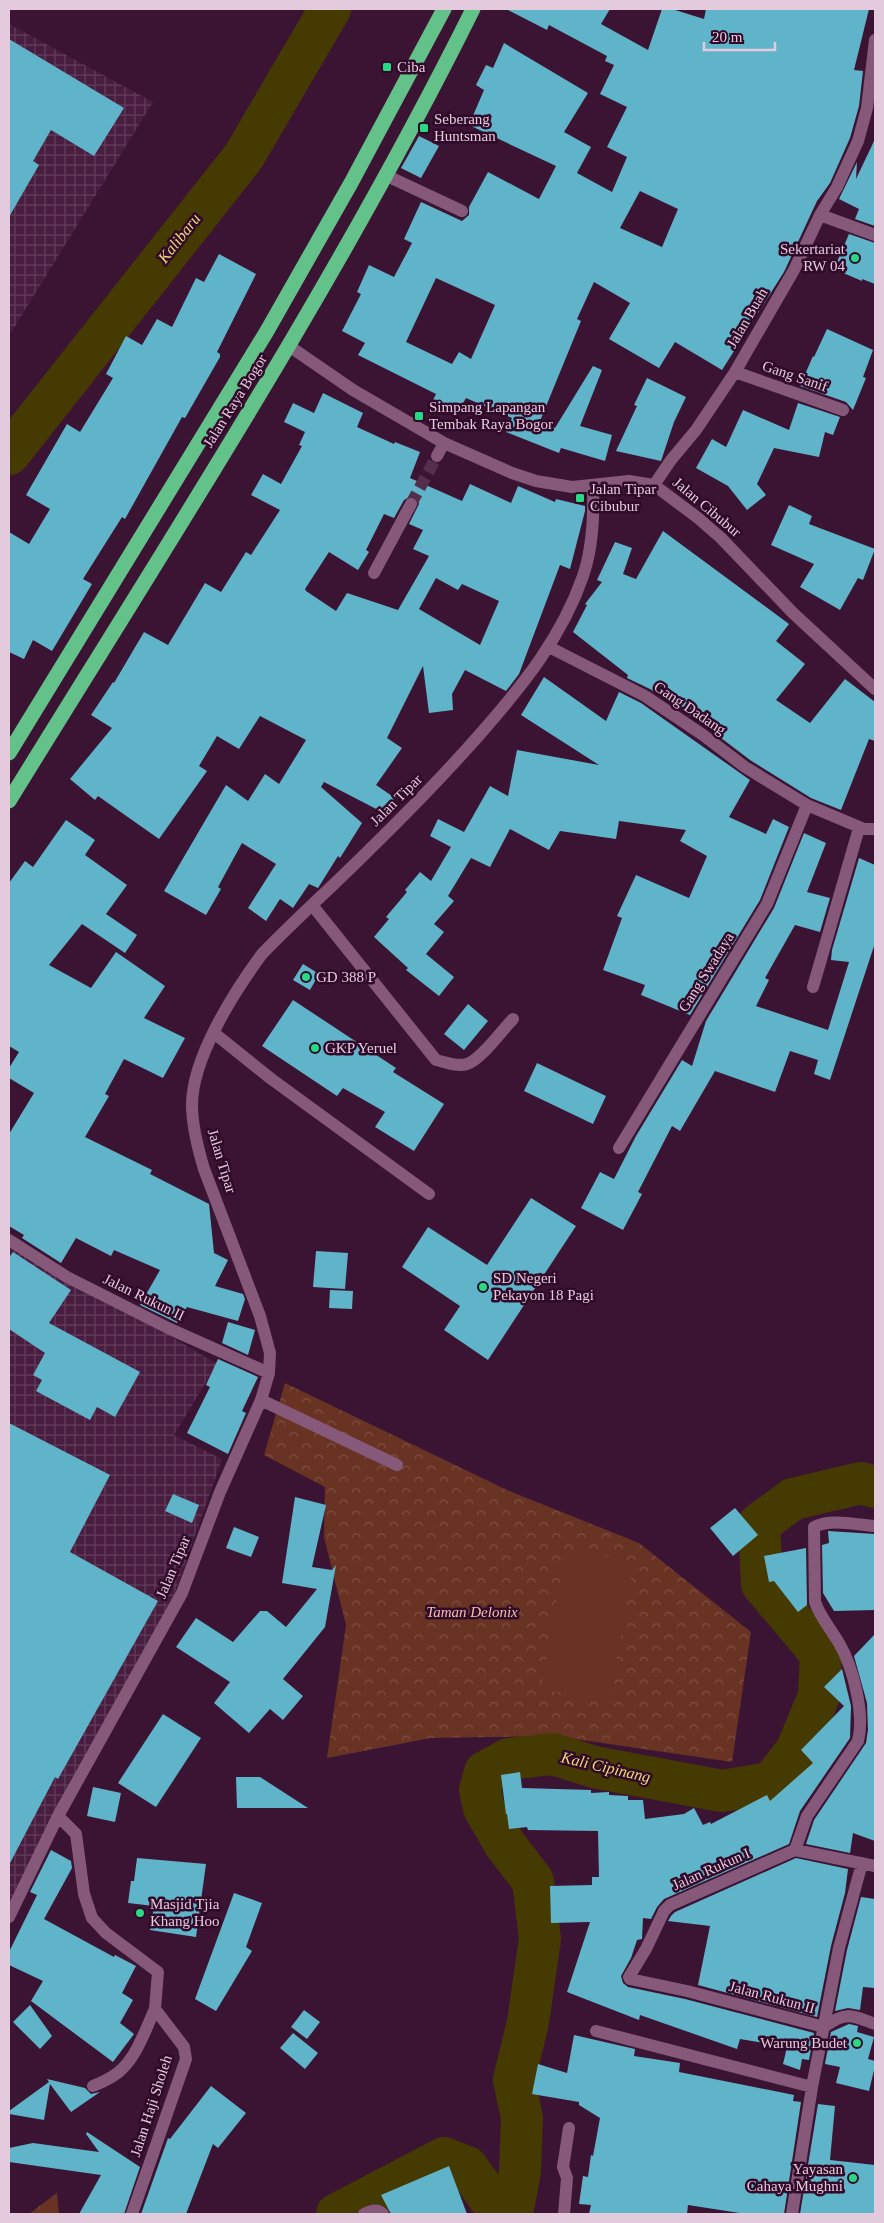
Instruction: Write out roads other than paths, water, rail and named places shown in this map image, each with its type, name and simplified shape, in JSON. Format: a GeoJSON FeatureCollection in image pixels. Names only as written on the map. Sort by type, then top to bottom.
{"type":"FeatureCollection","features":[{"type":"Feature","properties":{"kind":"highway","name":"Jalan Raya Bogor"},"geometry":{"type":"LineString","coordinates":[[9,753],[267,331],[444,9]]}},
{"type":"Feature","properties":{"kind":"highway","name":"Jalan Raya Bogor"},"geometry":{"type":"LineString","coordinates":[[9,801],[289,346],[374,196],[473,9]]}},
{"type":"Feature","properties":{"kind":"highway"},"geometry":{"type":"LineString","coordinates":[[350,183],[374,196]]}},
{"type":"Feature","properties":{"kind":"highway"},"geometry":{"type":"LineString","coordinates":[[267,331],[289,346]]}},
{"type":"Feature","properties":{"kind":"street","name":"Jalan Buah"},"geometry":{"type":"LineString","coordinates":[[654,485],[671,460],[696,430],[735,372],[789,278],[820,215],[837,186],[858,141],[867,108],[875,41]]}},
{"type":"Feature","properties":{"kind":"street"},"geometry":{"type":"LineString","coordinates":[[385,175],[462,211]]}},
{"type":"Feature","properties":{"kind":"street"},"geometry":{"type":"LineString","coordinates":[[820,215],[875,235]]}},
{"type":"Feature","properties":{"kind":"street","name":"Jalan Cibubur"},"geometry":{"type":"LineString","coordinates":[[289,346],[353,390],[444,443],[512,473],[536,481],[572,487],[629,481],[654,485],[721,538],[793,613],[875,689]]}},
{"type":"Feature","properties":{"kind":"street","name":"Gang Sanif"},"geometry":{"type":"LineString","coordinates":[[735,372],[843,410]]}},
{"type":"Feature","properties":{"kind":"street"},"geometry":{"type":"LineString","coordinates":[[437,456],[444,443]]}},
{"type":"Feature","properties":{"kind":"street","name":"Jalan Tipar"},"geometry":{"type":"LineString","coordinates":[[9,1917],[58,1816],[182,1593],[220,1492],[261,1400],[269,1373],[270,1353],[265,1334],[224,1217],[204,1169],[192,1105],[195,1078],[214,1034],[244,978],[256,962],[284,931],[423,797],[531,674],[563,623],[584,575],[591,542],[593,486]]}},
{"type":"Feature","properties":{"kind":"street"},"geometry":{"type":"LineString","coordinates":[[374,573],[411,504]]}},
{"type":"Feature","properties":{"kind":"street","name":"Gang Dadang"},"geometry":{"type":"LineString","coordinates":[[549,647],[645,696],[703,735],[745,768],[807,805],[860,828],[875,829]]}},
{"type":"Feature","properties":{"kind":"street","name":"Gang Swadaya"},"geometry":{"type":"LineString","coordinates":[[619,1148],[767,904],[807,805]]}},
{"type":"Feature","properties":{"kind":"street"},"geometry":{"type":"LineString","coordinates":[[813,987],[860,828]]}},
{"type":"Feature","properties":{"kind":"street"},"geometry":{"type":"LineString","coordinates":[[312,906],[436,1060],[457,1065],[468,1064],[476,1059],[513,1019]]}},
{"type":"Feature","properties":{"kind":"street"},"geometry":{"type":"LineString","coordinates":[[214,1034],[270,1078],[429,1194]]}},
{"type":"Feature","properties":{"kind":"street","name":"Jalan Rukun II"},"geometry":{"type":"LineString","coordinates":[[9,1240],[76,1281],[170,1329],[269,1373]]}},
{"type":"Feature","properties":{"kind":"street"},"geometry":{"type":"LineString","coordinates":[[261,1400],[397,1465]]}},
{"type":"Feature","properties":{"kind":"street"},"geometry":{"type":"LineString","coordinates":[[875,1526],[834,1523],[821,1524],[814,1527],[815,1602],[818,1611],[840,1644],[857,1694],[861,1729],[858,1741],[807,1816],[795,1850],[875,1866]]}},
{"type":"Feature","properties":{"kind":"street"},"geometry":{"type":"LineString","coordinates":[[58,1816],[76,1834],[84,1894],[92,1918],[106,1934],[158,1972],[156,2009],[136,2048],[124,2068],[93,2086]]}},
{"type":"Feature","properties":{"kind":"street","name":"Jalan Rukun I"},"geometry":{"type":"LineString","coordinates":[[687,1991],[629,1979],[646,1950],[664,1911],[670,1905],[795,1850]]}},
{"type":"Feature","properties":{"kind":"street"},"geometry":{"type":"LineString","coordinates":[[792,2214],[812,2087],[839,1948],[862,1863]]}},
{"type":"Feature","properties":{"kind":"street","name":"Jalan Rukun II"},"geometry":{"type":"LineString","coordinates":[[687,1991],[824,2027],[837,2018],[848,2015],[875,2024]]}},
{"type":"Feature","properties":{"kind":"street","name":"Jalan Haji Sholeh"},"geometry":{"type":"LineString","coordinates":[[132,2214],[186,2059],[184,2047],[156,2009]]}},
{"type":"Feature","properties":{"kind":"street"},"geometry":{"type":"LineString","coordinates":[[596,2031],[812,2087]]}},
{"type":"Feature","properties":{"kind":"street"},"geometry":{"type":"LineString","coordinates":[[564,2214],[567,2178],[563,2167],[569,2128]]}},
{"type":"Feature","properties":{"kind":"street"},"geometry":{"type":"LineString","coordinates":[[364,2214],[372,2210],[380,2211],[383,2214]]}},
{"type":"Feature","properties":{"kind":"waterway","name":"Kalibaru"},"geometry":{"type":"LineString","coordinates":[[9,454],[244,156],[330,9]]}},
{"type":"Feature","properties":{"kind":"waterway","name":"Kali Cipinang"},"geometry":{"type":"LineString","coordinates":[[337,2214],[444,2158],[467,2167],[492,2202],[512,2213],[520,2172],[522,2118],[514,2080],[528,2022],[540,1939],[533,1881],[504,1843],[484,1808],[480,1790],[485,1772],[509,1759],[553,1754],[594,1767],[722,1791],[771,1783],[796,1751],[819,1696],[821,1654],[762,1584],[759,1524],[793,1499],[861,1483],[875,1487]]}},
{"type":"Feature","properties":{"kind":"tunnel"},"geometry":{"type":"LineString","coordinates":[[411,504],[437,456]]}},
{"type":"Feature","properties":{"kind":"place","name":"Ciba"},"geometry":{"type":"Point","coordinates":[387,67]}},
{"type":"Feature","properties":{"kind":"place","name":"Seberang Huntsman"},"geometry":{"type":"Point","coordinates":[424,128]}},
{"type":"Feature","properties":{"kind":"place","name":"Sekertariat RW 04"},"geometry":{"type":"Point","coordinates":[855,258]}},
{"type":"Feature","properties":{"kind":"place","name":"Simpang Lapangan Tembak Raya Bogor"},"geometry":{"type":"Point","coordinates":[419,416]}},
{"type":"Feature","properties":{"kind":"place","name":"Jalan Tipar Cibubur"},"geometry":{"type":"Point","coordinates":[580,498]}},
{"type":"Feature","properties":{"kind":"place","name":"GD 388 P"},"geometry":{"type":"Point","coordinates":[306,977]}},
{"type":"Feature","properties":{"kind":"place","name":"GKP Yeruel"},"geometry":{"type":"Point","coordinates":[315,1048]}},
{"type":"Feature","properties":{"kind":"place","name":"SD Negeri Pekayon 18 Pagi"},"geometry":{"type":"Point","coordinates":[483,1287]}},
{"type":"Feature","properties":{"kind":"place","name":"Masjid Tjia Khang Hoo"},"geometry":{"type":"Point","coordinates":[140,1913]}},
{"type":"Feature","properties":{"kind":"place","name":"Warung Budet"},"geometry":{"type":"Point","coordinates":[857,2043]}},
{"type":"Feature","properties":{"kind":"place","name":"Yayasan Cahaya Mughni"},"geometry":{"type":"Point","coordinates":[853,2178]}},
{"type":"Feature","properties":{"kind":"park label","name":"Taman Delonix"},"geometry":{"type":"Point","coordinates":[472,1612]}}]}
